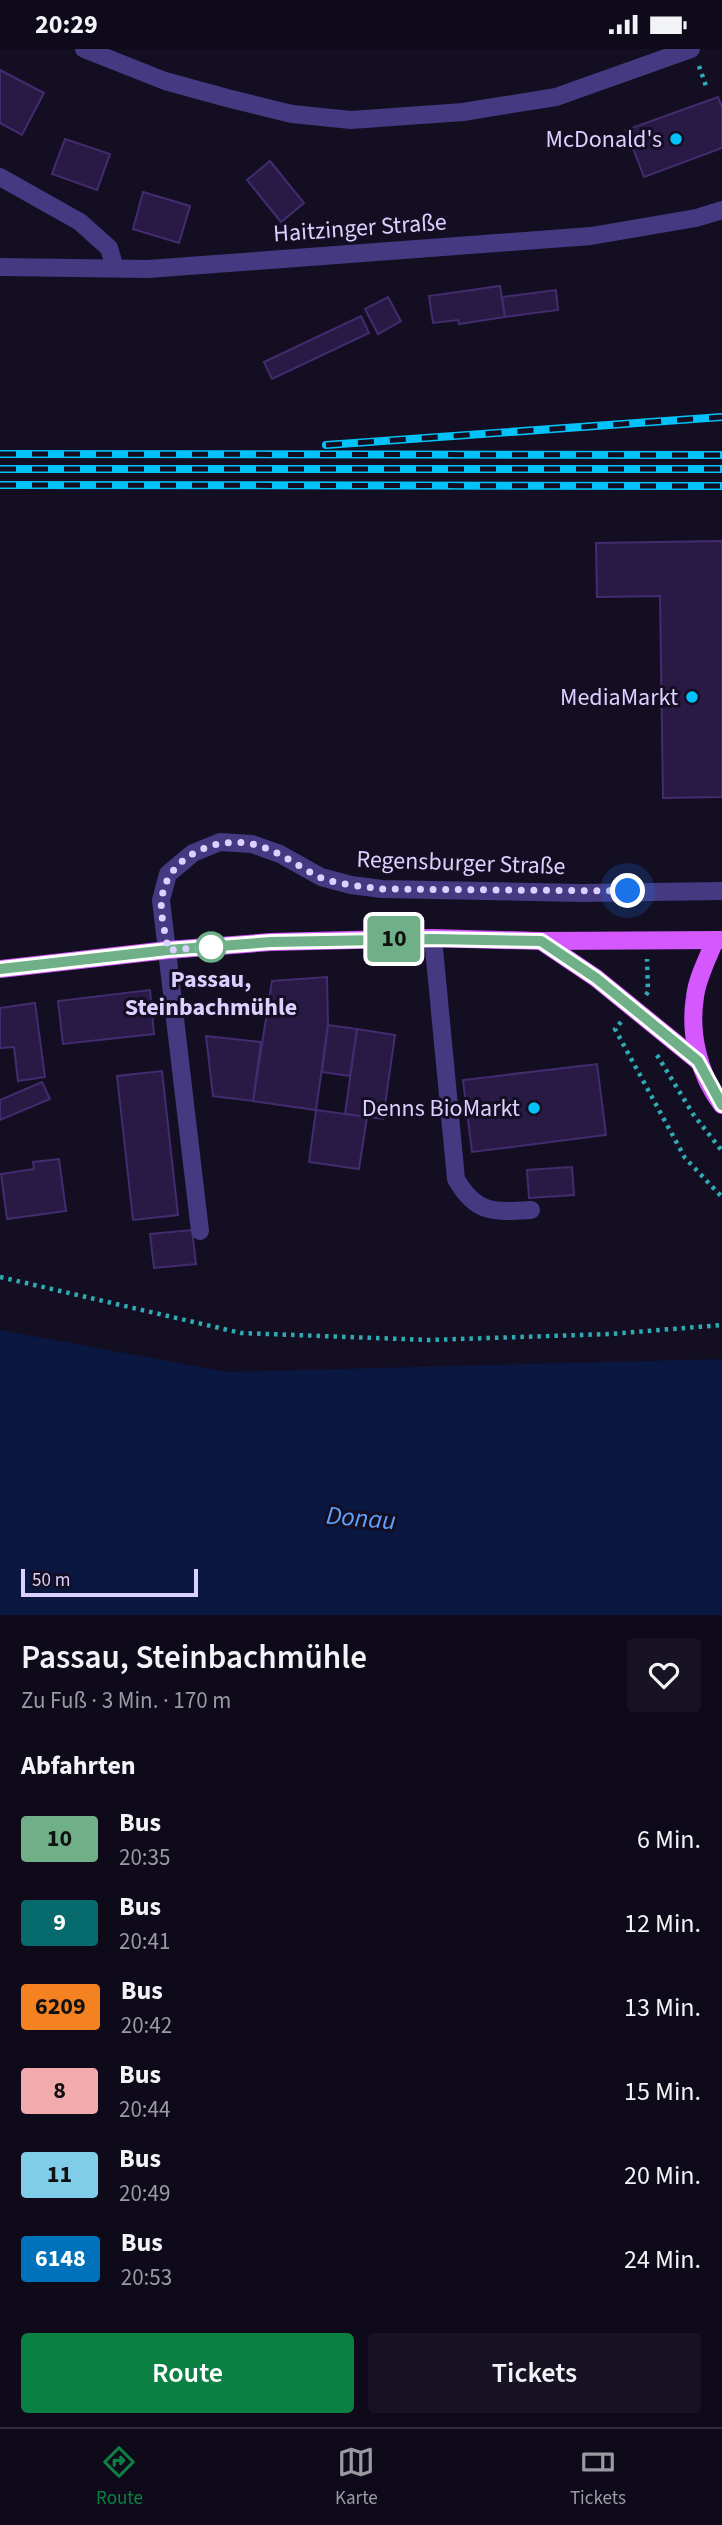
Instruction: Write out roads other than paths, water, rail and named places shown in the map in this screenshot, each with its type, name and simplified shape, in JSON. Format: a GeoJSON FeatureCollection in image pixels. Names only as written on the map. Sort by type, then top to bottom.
{"type":"FeatureCollection","features":[{"type":"Feature","properties":{"kind":"main road"},"geometry":{"type":"LineString","coordinates":[[0,969],[168,950],[271,942],[433,939],[718,940],[695,996],[694,1034],[698,1061],[722,1105]]}},
{"type":"Feature","properties":{"kind":"main road"},"geometry":{"type":"LineString","coordinates":[[541,941],[596,978],[698,1061]]}},
{"type":"Feature","properties":{"kind":"street"},"geometry":{"type":"LineString","coordinates":[[84,49],[165,81],[227,98],[292,114],[351,120],[463,112],[556,97],[691,49]]}},
{"type":"Feature","properties":{"kind":"street"},"geometry":{"type":"LineString","coordinates":[[0,177],[80,222],[109,248],[116,268]]}},
{"type":"Feature","properties":{"kind":"street","name":"Haitzinger Straße"},"geometry":{"type":"LineString","coordinates":[[0,267],[148,269],[590,236],[696,218],[722,210]]}},
{"type":"Feature","properties":{"kind":"street","name":"Regensburger Straße"},"geometry":{"type":"LineString","coordinates":[[200,1231],[161,900],[168,874],[193,853],[220,842],[252,843],[280,854],[321,877],[382,889],[626,884],[722,891]]}},
{"type":"Feature","properties":{"kind":"street"},"geometry":{"type":"LineString","coordinates":[[433,939],[456,1179],[465,1195],[476,1205],[494,1212],[530,1210]]}},
{"type":"Feature","properties":{"kind":"water","name":"Donau"},"geometry":{"type":"Polygon","coordinates":[[[0,1330],[227,1372],[722,1359],[722,1615],[0,1615],[0,1330]]]}},
{"type":"Feature","properties":{"kind":"railway"},"geometry":{"type":"LineString","coordinates":[[326,445],[722,417]]}},
{"type":"Feature","properties":{"kind":"railway"},"geometry":{"type":"LineString","coordinates":[[0,454],[722,455]]}},
{"type":"Feature","properties":{"kind":"railway"},"geometry":{"type":"LineString","coordinates":[[0,469],[722,469]]}},
{"type":"Feature","properties":{"kind":"railway"},"geometry":{"type":"LineString","coordinates":[[0,485],[722,486]]}},
{"type":"Feature","properties":{"kind":"place","name":"McDonald's"},"geometry":{"type":"Point","coordinates":[676,139]}},
{"type":"Feature","properties":{"kind":"place","name":"MediaMarkt"},"geometry":{"type":"Point","coordinates":[692,697]}},
{"type":"Feature","properties":{"kind":"place","name":"Passau, Steinbachmühle"},"geometry":{"type":"Point","coordinates":[211,947]}},
{"type":"Feature","properties":{"kind":"place","name":"Denns BioMarkt"},"geometry":{"type":"Point","coordinates":[534,1108]}}]}
